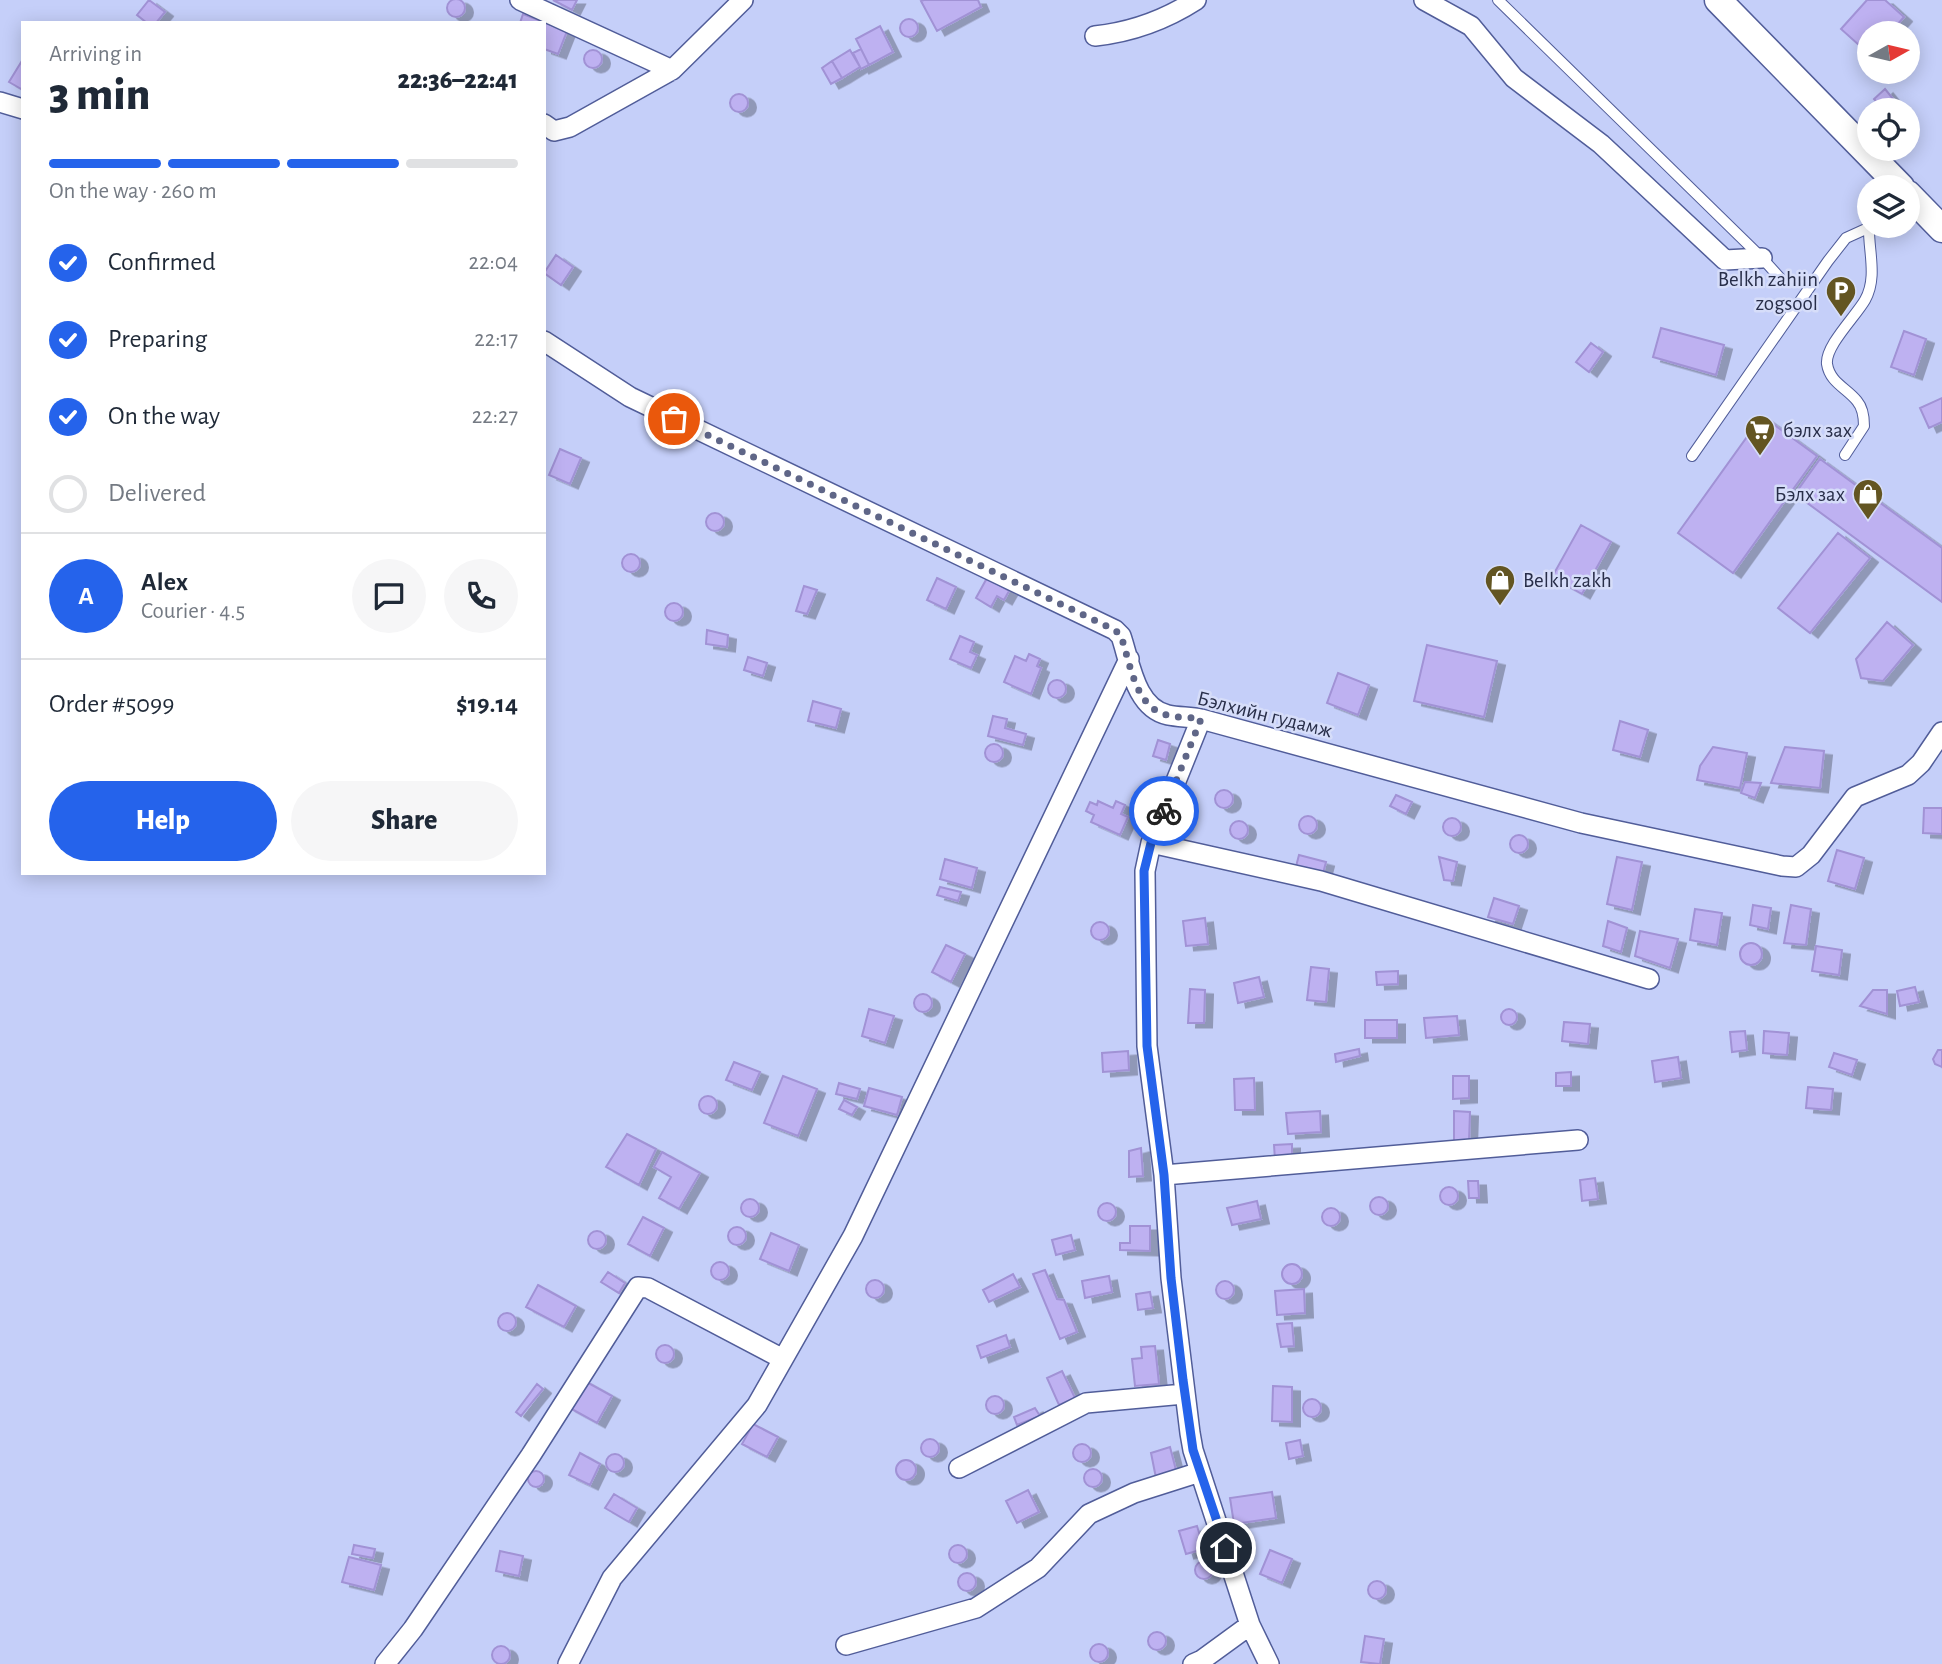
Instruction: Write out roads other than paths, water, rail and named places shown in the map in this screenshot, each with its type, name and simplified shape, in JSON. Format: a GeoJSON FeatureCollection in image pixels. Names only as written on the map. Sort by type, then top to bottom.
{"type":"FeatureCollection","features":[{"type":"Feature","properties":{"kind":"main road"},"geometry":{"type":"LineString","coordinates":[[1718,0],[1883,175]]}},
{"type":"Feature","properties":{"kind":"main road"},"geometry":{"type":"LineString","coordinates":[[1920,206],[1942,229]]}},
{"type":"Feature","properties":{"kind":"street"},"geometry":{"type":"LineString","coordinates":[[520,0],[672,70]]}},
{"type":"Feature","properties":{"kind":"street"},"geometry":{"type":"LineString","coordinates":[[546,125],[554,131],[570,127],[672,70],[743,0]]}},
{"type":"Feature","properties":{"kind":"street"},"geometry":{"type":"LineString","coordinates":[[1096,36],[1126,33],[1182,9],[1196,0]]}},
{"type":"Feature","properties":{"kind":"street"},"geometry":{"type":"LineString","coordinates":[[1424,0],[1471,26],[1514,78],[1601,144],[1725,260],[1762,258]]}},
{"type":"Feature","properties":{"kind":"street"},"geometry":{"type":"LineString","coordinates":[[0,102],[21,108]]}},
{"type":"Feature","properties":{"kind":"street","name":"Бэлхийн гудамж"},"geometry":{"type":"LineString","coordinates":[[546,342],[630,397],[1115,630],[1121,636],[1138,690],[1149,704],[1165,715],[1201,719],[1581,823],[1796,867],[1811,855],[1856,797],[1908,775],[1921,763],[1942,732]]}},
{"type":"Feature","properties":{"kind":"street"},"geometry":{"type":"LineString","coordinates":[[568,1664],[612,1578],[757,1405],[853,1236],[1129,659]]}},
{"type":"Feature","properties":{"kind":"street"},"geometry":{"type":"LineString","coordinates":[[1201,719],[1151,843],[1144,871],[1147,1046],[1164,1175],[1171,1278],[1184,1394],[1193,1450],[1250,1625],[1269,1664]]}},
{"type":"Feature","properties":{"kind":"street"},"geometry":{"type":"LineString","coordinates":[[1151,843],[1321,881],[1649,979]]}},
{"type":"Feature","properties":{"kind":"street"},"geometry":{"type":"LineString","coordinates":[[1164,1175],[1578,1140]]}},
{"type":"Feature","properties":{"kind":"street"},"geometry":{"type":"LineString","coordinates":[[385,1664],[413,1629],[531,1455],[638,1287],[648,1288],[783,1359]]}},
{"type":"Feature","properties":{"kind":"street"},"geometry":{"type":"LineString","coordinates":[[959,1468],[1086,1403],[1184,1394]]}},
{"type":"Feature","properties":{"kind":"street"},"geometry":{"type":"LineString","coordinates":[[845,1645],[976,1608],[1038,1568],[1089,1514],[1134,1493],[1200,1472]]}},
{"type":"Feature","properties":{"kind":"street"},"geometry":{"type":"LineString","coordinates":[[1193,1664],[1250,1625]]}},
{"type":"Feature","properties":{"kind":"lane"},"geometry":{"type":"LineString","coordinates":[[1498,0],[1780,278]]}},
{"type":"Feature","properties":{"kind":"lane"},"geometry":{"type":"LineString","coordinates":[[1692,456],[1828,261],[1846,238],[1857,233]]}},
{"type":"Feature","properties":{"kind":"lane"},"geometry":{"type":"LineString","coordinates":[[1845,454],[1864,426],[1863,412],[1857,401],[1833,380],[1827,364],[1829,352],[1866,299],[1872,281],[1870,238]]}},
{"type":"Feature","properties":{"kind":"place","name":"Belkh zahiin zogsool"},"geometry":{"type":"Point","coordinates":[1841,318]}},
{"type":"Feature","properties":{"kind":"place","name":"бэлх зах"},"geometry":{"type":"Point","coordinates":[1760,457]}},
{"type":"Feature","properties":{"kind":"place","name":"Бэлх зах"},"geometry":{"type":"Point","coordinates":[1868,521]}},
{"type":"Feature","properties":{"kind":"place","name":"Belkh zakh"},"geometry":{"type":"Point","coordinates":[1500,607]}}]}
